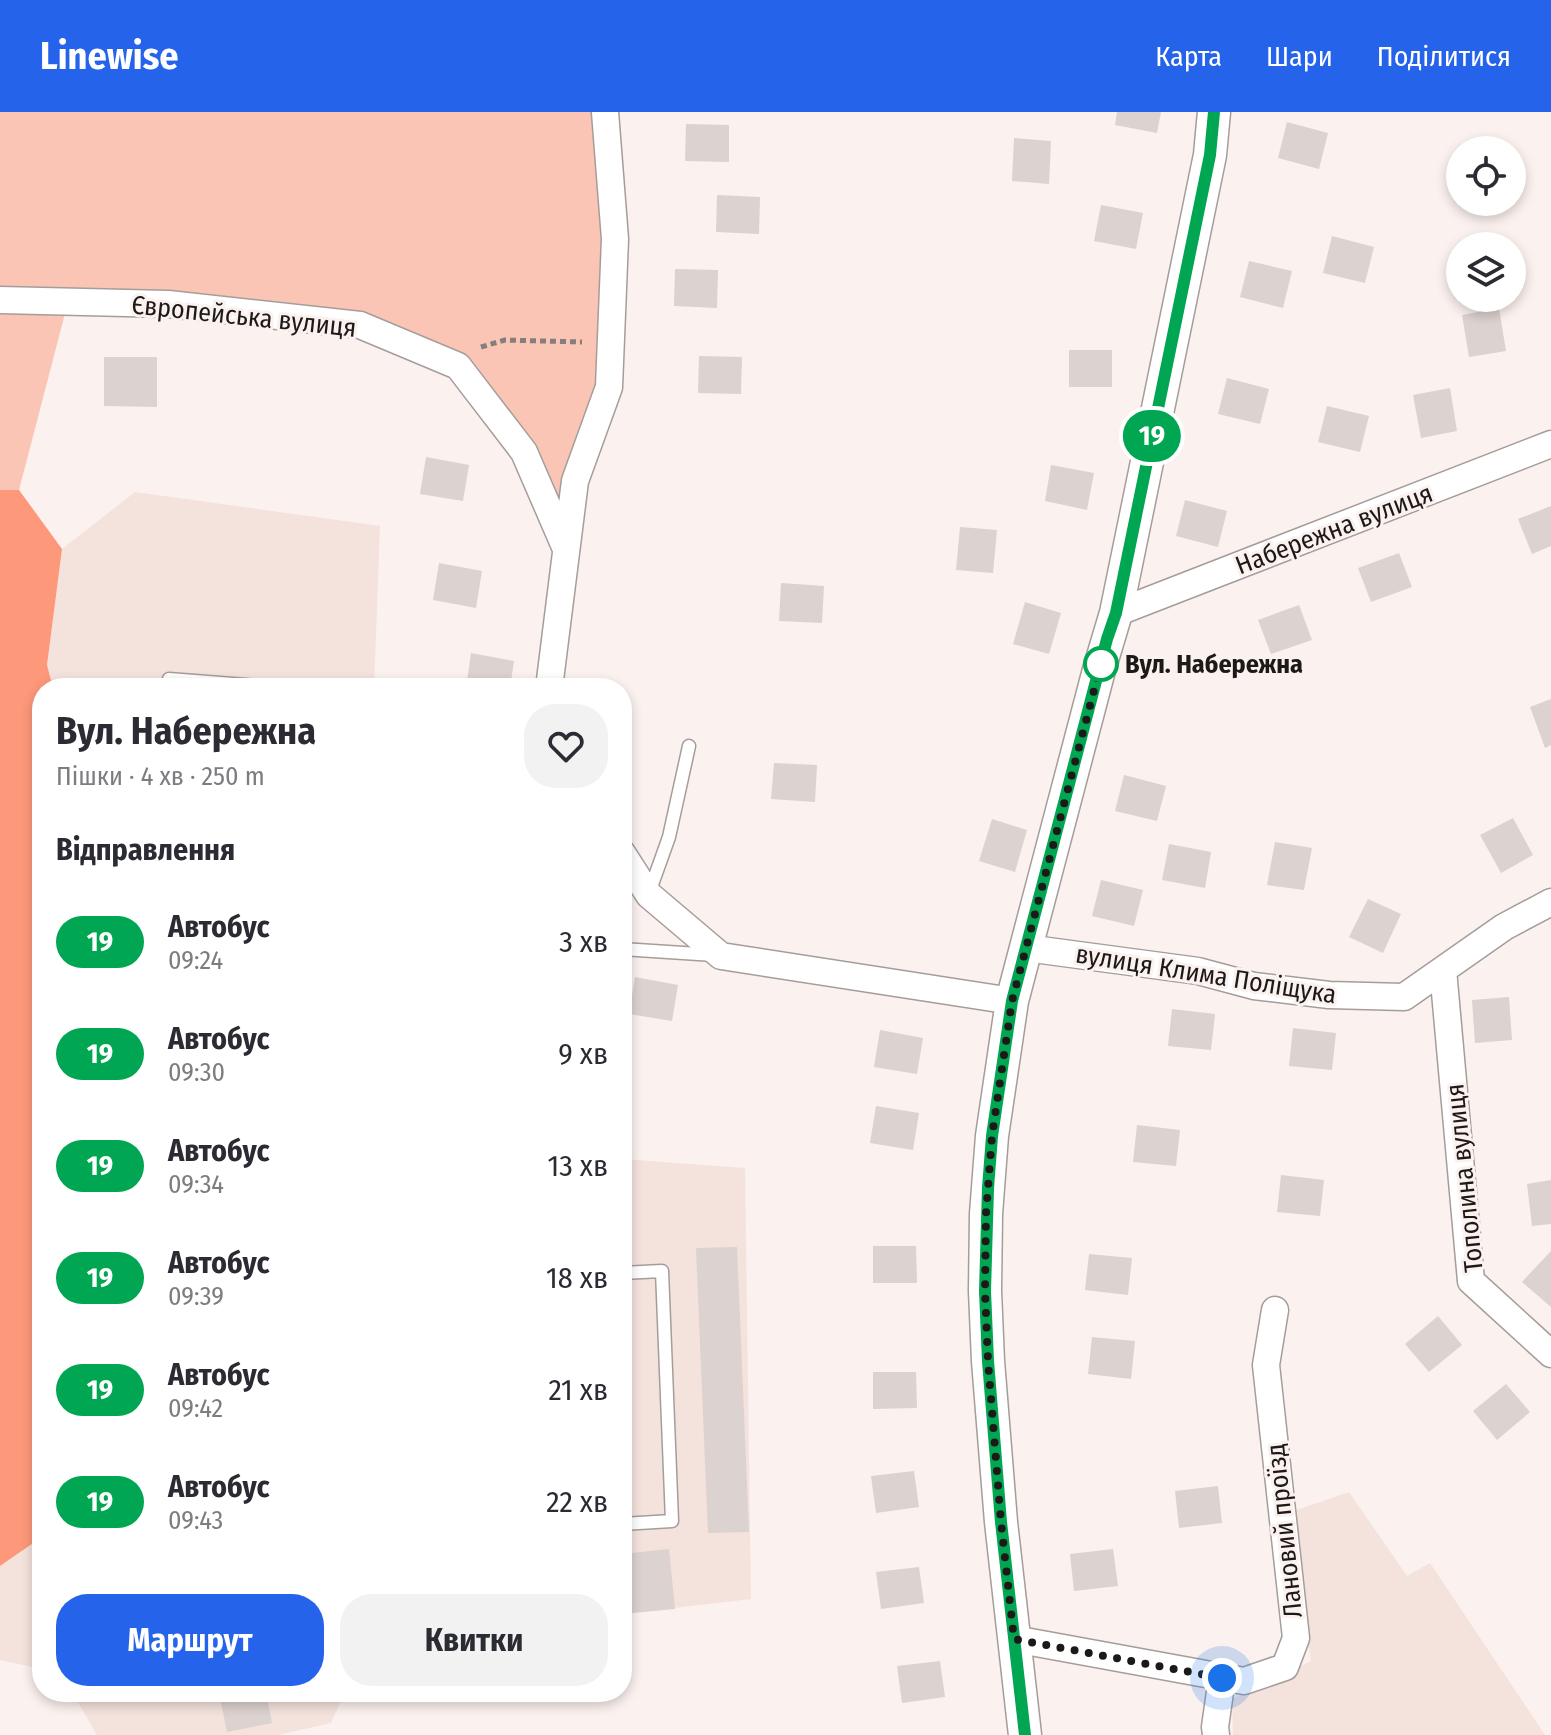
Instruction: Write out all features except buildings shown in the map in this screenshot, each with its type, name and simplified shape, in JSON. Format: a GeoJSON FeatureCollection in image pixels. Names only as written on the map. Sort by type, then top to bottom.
{"type":"FeatureCollection","features":[{"type":"Feature","properties":{"kind":"street"},"geometry":{"type":"LineString","coordinates":[[550,678],[575,481],[609,387],[615,239],[605,112]]}},
{"type":"Feature","properties":{"kind":"street"},"geometry":{"type":"LineString","coordinates":[[1025,1735],[1001,1522],[988,1361],[986,1214],[992,1136],[1012,1001],[1116,613],[1210,155],[1214,112]]}},
{"type":"Feature","properties":{"kind":"street","name":"Європейська вулиця"},"geometry":{"type":"LineString","coordinates":[[0,300],[168,304],[360,325],[458,366],[524,452],[566,549]]}},
{"type":"Feature","properties":{"kind":"street","name":"Набережна вулиця"},"geometry":{"type":"LineString","coordinates":[[1116,613],[1551,444]]}},
{"type":"Feature","properties":{"kind":"street"},"geometry":{"type":"LineString","coordinates":[[632,869],[649,895],[721,956],[1012,1001]]}},
{"type":"Feature","properties":{"kind":"street","name":"вулиця Клима Поліщука"},"geometry":{"type":"LineString","coordinates":[[1026,948],[1198,971],[1254,986],[1329,995],[1404,997],[1504,927],[1551,902]]}},
{"type":"Feature","properties":{"kind":"street","name":"Тополина вулиця"},"geometry":{"type":"LineString","coordinates":[[1443,970],[1471,1281],[1551,1354]]}},
{"type":"Feature","properties":{"kind":"street","name":"Лановий проїзд"},"geometry":{"type":"LineString","coordinates":[[1014,1639],[1244,1681],[1285,1667],[1296,1638],[1266,1365],[1275,1310]]}},
{"type":"Feature","properties":{"kind":"street"},"geometry":{"type":"LineString","coordinates":[[1216,1735],[1222,1678]]}},
{"type":"Feature","properties":{"kind":"lane"},"geometry":{"type":"LineString","coordinates":[[649,895],[669,837],[689,746]]}},
{"type":"Feature","properties":{"kind":"lane"},"geometry":{"type":"LineString","coordinates":[[632,950],[721,956]]}},
{"type":"Feature","properties":{"kind":"lane"},"geometry":{"type":"LineString","coordinates":[[632,1272],[662,1271],[672,1521],[632,1523]]}},
{"type":"Feature","properties":{"kind":"path"},"geometry":{"type":"LineString","coordinates":[[441,359],[505,340],[611,343]]}},
{"type":"Feature","properties":{"kind":"shaded area"},"geometry":{"type":"Polygon","coordinates":[[[0,112],[605,112],[609,387],[566,549],[458,366],[360,325],[68,302],[19,490],[0,490],[0,112]]]}},
{"type":"Feature","properties":{"kind":"shaded area"},"geometry":{"type":"Polygon","coordinates":[[[0,490],[19,490],[62,549],[47,665],[50,678],[32,678],[32,1544],[0,1566],[0,490]]]}},
{"type":"Feature","properties":{"kind":"shaded area"},"geometry":{"type":"Polygon","coordinates":[[[135,492],[380,526],[374,678],[50,678],[47,665],[62,549],[135,492]]]}},
{"type":"Feature","properties":{"kind":"shaded area"},"geometry":{"type":"Polygon","coordinates":[[[632,1160],[745,1168],[751,1599],[632,1613],[632,1160]]]}},
{"type":"Feature","properties":{"kind":"shaded area"},"geometry":{"type":"Polygon","coordinates":[[[1349,1492],[1407,1576],[1430,1563],[1545,1735],[1233,1735],[1232,1699],[1311,1661],[1291,1512],[1349,1492]]]}},
{"type":"Feature","properties":{"kind":"shaded area"},"geometry":{"type":"Polygon","coordinates":[[[32,1544],[32,1667],[0,1660],[0,1566],[32,1544]]]}},
{"type":"Feature","properties":{"kind":"shaded area"},"geometry":{"type":"Polygon","coordinates":[[[78,1702],[340,1702],[331,1723],[278,1735],[97,1735],[78,1702]]]}},
{"type":"Feature","properties":{"kind":"bus line","name":"19"},"geometry":{"type":"LineString","coordinates":[[1025,1735],[1001,1522],[988,1361],[986,1214],[992,1136],[1012,1001],[1116,613],[1210,155],[1214,112]]}},
{"type":"Feature","properties":{"kind":"place","name":"Вул. Набережна"},"geometry":{"type":"Point","coordinates":[1101,664]}},
{"type":"Feature","properties":{"kind":"route"},"geometry":{"type":"LineString","coordinates":[[1101,664],[1012,1001],[992,1136],[986,1214],[988,1361],[1014,1639],[1222,1678]]}}]}
